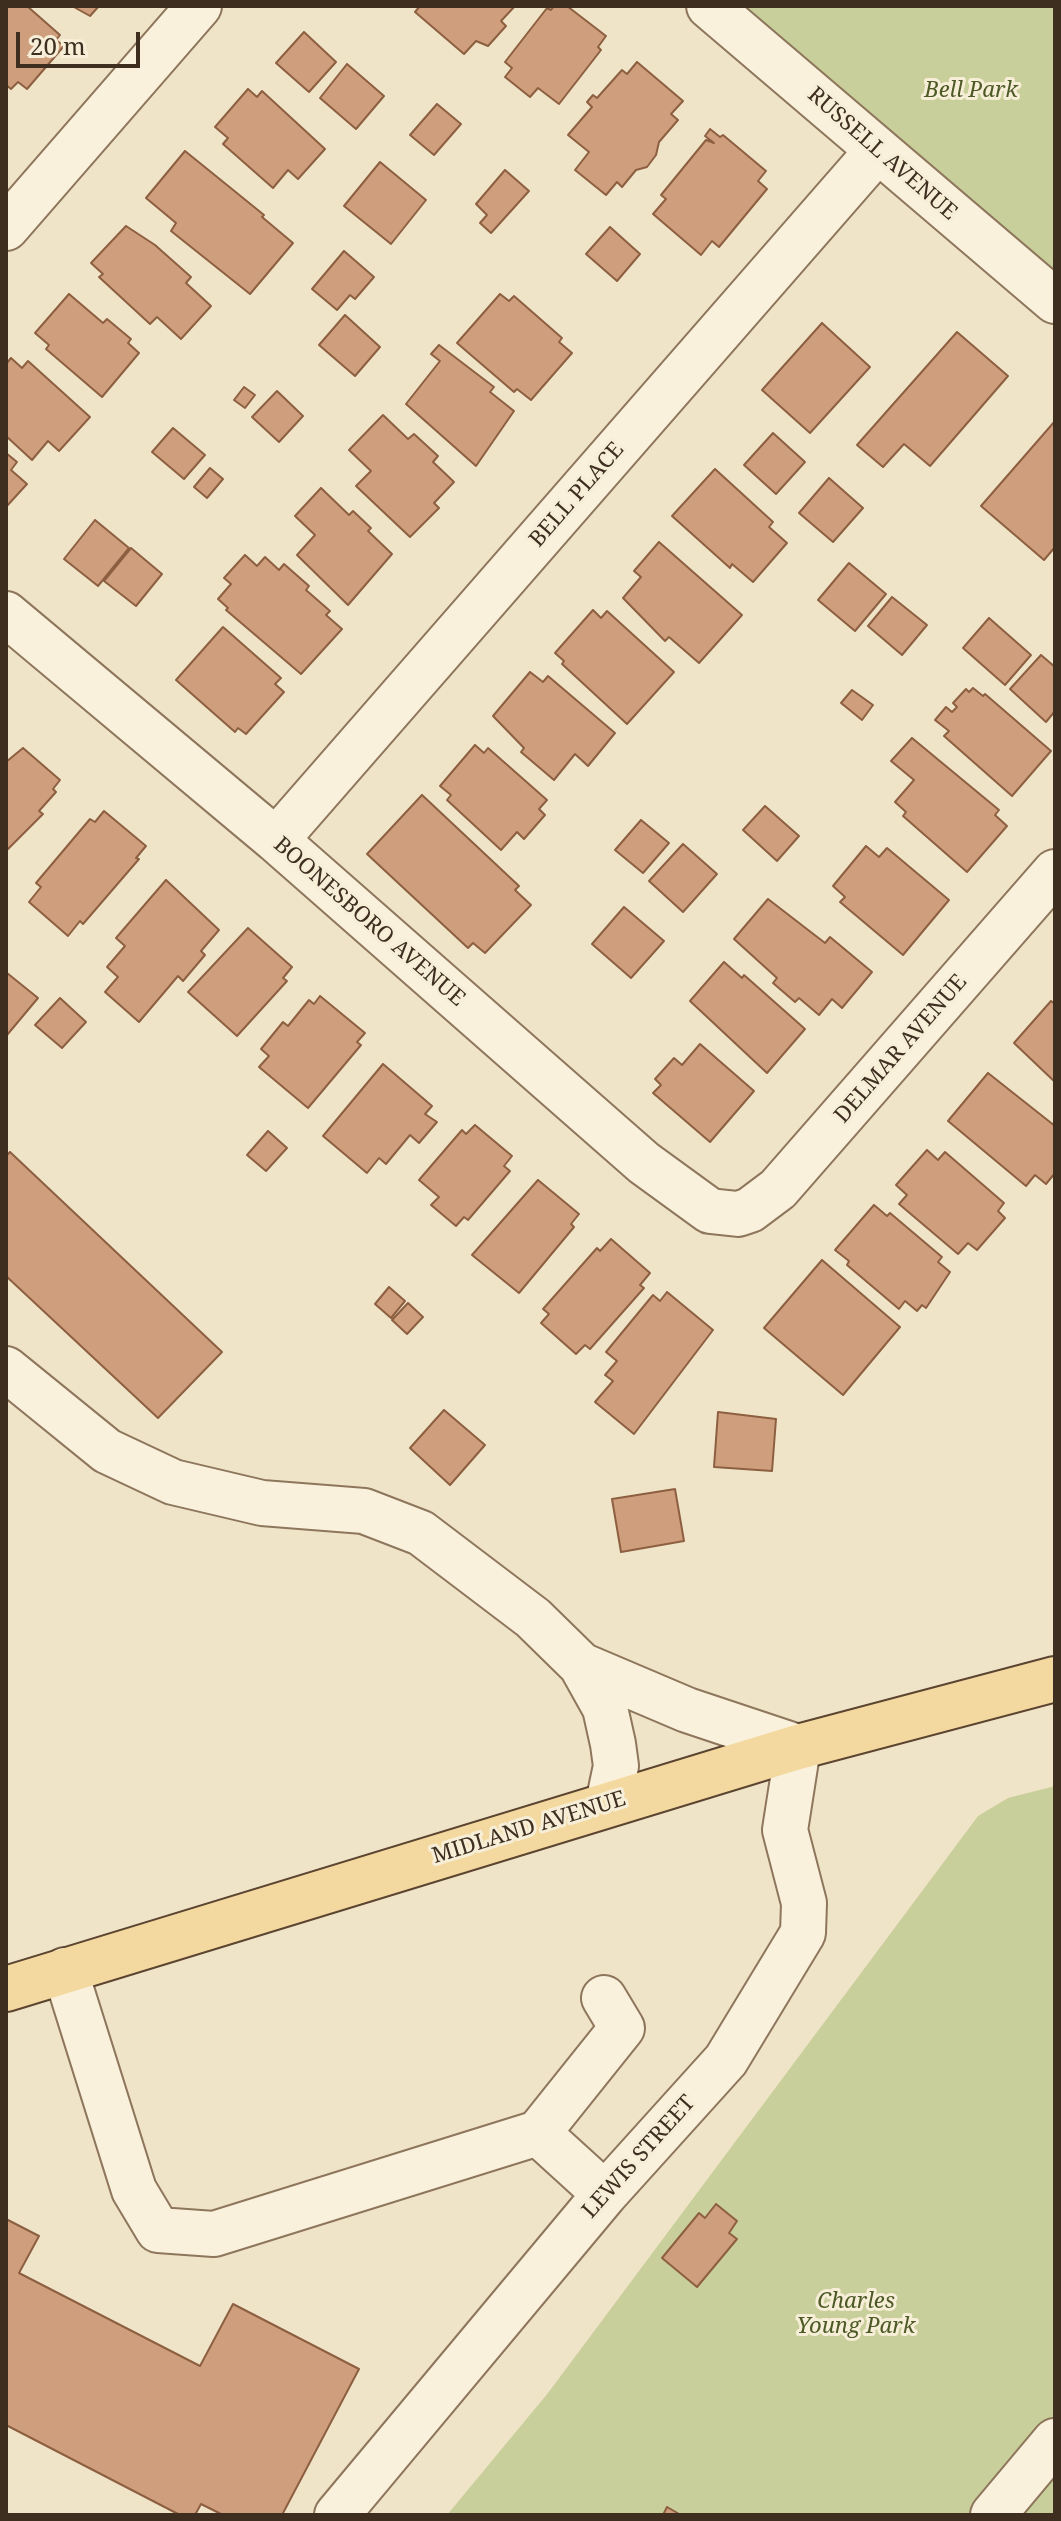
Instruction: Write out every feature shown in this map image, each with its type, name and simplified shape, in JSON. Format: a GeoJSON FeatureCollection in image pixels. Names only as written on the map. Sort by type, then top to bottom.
{"type":"FeatureCollection","features":[{"type":"Feature","properties":{"kind":"main road","name":"MIDLAND AVENUE"},"geometry":{"type":"LineString","coordinates":[[6,1989],[798,1747],[1055,1679]]}},
{"type":"Feature","properties":{"kind":"street"},"geometry":{"type":"LineString","coordinates":[[6,228],[199,6]]}},
{"type":"Feature","properties":{"kind":"street","name":"RUSSELL AVENUE"},"geometry":{"type":"LineString","coordinates":[[709,6],[1055,301]]}},
{"type":"Feature","properties":{"kind":"street","name":"BELL PLACE"},"geometry":{"type":"LineString","coordinates":[[276,840],[878,150]]}},
{"type":"Feature","properties":{"kind":"street","name":"BOONESBORO AVENUE"},"geometry":{"type":"LineString","coordinates":[[6,614],[276,840],[644,1163],[710,1211],[738,1214]]}},
{"type":"Feature","properties":{"kind":"street","name":"DELMAR AVENUE"},"geometry":{"type":"LineString","coordinates":[[738,1214],[750,1210],[778,1189],[1055,872]]}},
{"type":"Feature","properties":{"kind":"street"},"geometry":{"type":"LineString","coordinates":[[7,1372],[107,1451],[173,1482],[262,1503],[364,1511],[421,1533],[533,1618],[581,1665],[605,1708],[613,1744],[616,1766],[608,1804]]}},
{"type":"Feature","properties":{"kind":"street"},"geometry":{"type":"LineString","coordinates":[[581,1665],[687,1710],[798,1747]]}},
{"type":"Feature","properties":{"kind":"street","name":"LEWIS STREET"},"geometry":{"type":"LineString","coordinates":[[337,2515],[605,2194],[726,2060],[803,1933],[804,1903],[785,1830],[798,1747]]}},
{"type":"Feature","properties":{"kind":"street"},"geometry":{"type":"LineString","coordinates":[[65,1970],[134,2190],[158,2230],[214,2234],[538,2133],[622,2028],[604,1998]]}},
{"type":"Feature","properties":{"kind":"street"},"geometry":{"type":"LineString","coordinates":[[538,2133],[605,2194]]}},
{"type":"Feature","properties":{"kind":"street"},"geometry":{"type":"LineString","coordinates":[[993,2515],[1055,2441]]}},
{"type":"Feature","properties":{"kind":"green space","name":"Bell Park"},"geometry":{"type":"Polygon","coordinates":[[[743,6],[1055,6],[1055,272],[743,6]]]}},
{"type":"Feature","properties":{"kind":"green space","name":"Charles Young Park"},"geometry":{"type":"Polygon","coordinates":[[[1055,1786],[1055,2515],[447,2515],[548,2393],[978,1816],[1008,1798],[1055,1786]]]}},
{"type":"Feature","properties":{"kind":"building"},"geometry":{"type":"Polygon","coordinates":[[[6,6],[27,6],[60,35],[56,40],[64,46],[27,89],[18,82],[11,89],[6,85],[6,6]]]}},
{"type":"Feature","properties":{"kind":"building"},"geometry":{"type":"Polygon","coordinates":[[[72,6],[99,6],[90,16],[72,6]]]}},
{"type":"Feature","properties":{"kind":"building"},"geometry":{"type":"Polygon","coordinates":[[[420,6],[515,6],[501,21],[506,26],[488,46],[476,41],[464,54],[415,12],[420,6]]]}},
{"type":"Feature","properties":{"kind":"building"},"geometry":{"type":"Polygon","coordinates":[[[554,6],[567,6],[606,36],[598,47],[601,50],[559,104],[538,88],[530,97],[505,77],[512,68],[505,62],[547,8],[551,10],[554,6]]]}},
{"type":"Feature","properties":{"kind":"building"},"geometry":{"type":"Polygon","coordinates":[[[304,32],[336,62],[309,92],[276,63],[304,32]]]}},
{"type":"Feature","properties":{"kind":"building"},"geometry":{"type":"Polygon","coordinates":[[[637,62],[683,101],[671,114],[678,120],[659,142],[656,155],[647,167],[636,170],[622,187],[617,182],[606,195],[575,170],[589,152],[568,135],[592,107],[587,102],[593,95],[597,98],[622,70],[627,74],[637,62]]]}},
{"type":"Feature","properties":{"kind":"building"},"geometry":{"type":"Polygon","coordinates":[[[347,64],[384,96],[356,129],[320,98],[347,64]]]}},
{"type":"Feature","properties":{"kind":"building"},"geometry":{"type":"Polygon","coordinates":[[[248,89],[257,97],[262,91],[325,149],[298,179],[288,170],[273,188],[223,144],[228,138],[215,127],[248,89]]]}},
{"type":"Feature","properties":{"kind":"building"},"geometry":{"type":"Polygon","coordinates":[[[437,104],[461,124],[434,155],[410,135],[437,104]]]}},
{"type":"Feature","properties":{"kind":"building"},"geometry":{"type":"Polygon","coordinates":[[[710,129],[720,137],[723,135],[766,171],[758,181],[767,189],[719,247],[712,241],[701,255],[653,214],[666,199],[661,195],[706,140],[714,143],[705,136],[710,129]]]}},
{"type":"Feature","properties":{"kind":"building"},"geometry":{"type":"Polygon","coordinates":[[[185,151],[264,215],[262,217],[293,243],[250,294],[171,231],[176,223],[146,198],[185,151]]]}},
{"type":"Feature","properties":{"kind":"building"},"geometry":{"type":"Polygon","coordinates":[[[380,162],[426,200],[391,244],[344,206],[380,162]]]}},
{"type":"Feature","properties":{"kind":"building"},"geometry":{"type":"Polygon","coordinates":[[[505,170],[529,191],[491,233],[480,223],[487,215],[476,204],[505,170]]]}},
{"type":"Feature","properties":{"kind":"building"},"geometry":{"type":"Polygon","coordinates":[[[126,226],[155,245],[191,277],[186,283],[211,306],[181,339],[157,317],[150,324],[99,277],[103,274],[91,263],[126,226]]]}},
{"type":"Feature","properties":{"kind":"building"},"geometry":{"type":"Polygon","coordinates":[[[610,227],[640,254],[617,281],[586,254],[610,227]]]}},
{"type":"Feature","properties":{"kind":"building"},"geometry":{"type":"Polygon","coordinates":[[[344,251],[374,277],[355,299],[350,295],[337,310],[312,289],[344,251]]]}},
{"type":"Feature","properties":{"kind":"building"},"geometry":{"type":"Polygon","coordinates":[[[69,294],[103,323],[107,319],[131,339],[128,343],[139,353],[102,397],[46,349],[49,345],[35,333],[69,294]]]}},
{"type":"Feature","properties":{"kind":"building"},"geometry":{"type":"Polygon","coordinates":[[[500,294],[509,301],[514,296],[562,338],[559,342],[572,353],[531,400],[517,389],[514,392],[457,343],[500,294]]]}},
{"type":"Feature","properties":{"kind":"building"},"geometry":{"type":"Polygon","coordinates":[[[345,315],[380,347],[355,376],[319,345],[345,315]]]}},
{"type":"Feature","properties":{"kind":"building"},"geometry":{"type":"Polygon","coordinates":[[[822,323],[870,367],[810,433],[762,390],[822,323]]]}},
{"type":"Feature","properties":{"kind":"building"},"geometry":{"type":"Polygon","coordinates":[[[957,332],[1008,376],[930,466],[904,444],[883,467],[857,445],[957,332]]]}},
{"type":"Feature","properties":{"kind":"building"},"geometry":{"type":"Polygon","coordinates":[[[439,345],[494,387],[490,392],[514,411],[476,466],[406,404],[440,361],[431,354],[439,345]]]}},
{"type":"Feature","properties":{"kind":"building"},"geometry":{"type":"Polygon","coordinates":[[[11,358],[22,368],[28,361],[90,417],[59,451],[48,441],[32,460],[6,436],[6,364],[11,358]]]}},
{"type":"Feature","properties":{"kind":"building"},"geometry":{"type":"Polygon","coordinates":[[[244,387],[255,395],[245,408],[234,400],[244,387]]]}},
{"type":"Feature","properties":{"kind":"building"},"geometry":{"type":"Polygon","coordinates":[[[277,391],[303,416],[279,442],[252,417],[277,391]]]}},
{"type":"Feature","properties":{"kind":"building"},"geometry":{"type":"Polygon","coordinates":[[[383,415],[408,439],[414,434],[438,456],[433,462],[454,482],[434,503],[439,508],[410,537],[356,486],[371,471],[349,450],[383,415]]]}},
{"type":"Feature","properties":{"kind":"building"},"geometry":{"type":"Polygon","coordinates":[[[1055,421],[1055,547],[1044,560],[981,506],[1055,421]]]}},
{"type":"Feature","properties":{"kind":"building"},"geometry":{"type":"Polygon","coordinates":[[[173,428],[205,455],[184,479],[152,452],[173,428]]]}},
{"type":"Feature","properties":{"kind":"building"},"geometry":{"type":"Polygon","coordinates":[[[773,433],[805,462],[776,494],[744,465],[773,433]]]}},
{"type":"Feature","properties":{"kind":"building"},"geometry":{"type":"Polygon","coordinates":[[[6,453],[17,462],[11,470],[27,484],[6,507],[6,453]]]}},
{"type":"Feature","properties":{"kind":"building"},"geometry":{"type":"Polygon","coordinates":[[[210,468],[223,479],[207,498],[194,487],[210,468]]]}},
{"type":"Feature","properties":{"kind":"building"},"geometry":{"type":"Polygon","coordinates":[[[715,469],[773,522],[769,527],[787,543],[753,582],[732,564],[730,568],[672,516],[715,469]]]}},
{"type":"Feature","properties":{"kind":"building"},"geometry":{"type":"Polygon","coordinates":[[[829,478],[863,508],[833,542],[799,513],[829,478]]]}},
{"type":"Feature","properties":{"kind":"building"},"geometry":{"type":"Polygon","coordinates":[[[321,488],[349,515],[353,511],[392,554],[348,605],[297,555],[315,535],[295,516],[321,488]]]}},
{"type":"Feature","properties":{"kind":"building"},"geometry":{"type":"Polygon","coordinates":[[[95,520],[129,548],[98,586],[64,559],[95,520]]]}},
{"type":"Feature","properties":{"kind":"building"},"geometry":{"type":"Polygon","coordinates":[[[659,542],[742,615],[699,663],[669,637],[665,641],[623,598],[641,577],[634,571],[659,542]]]}},
{"type":"Feature","properties":{"kind":"building"},"geometry":{"type":"Polygon","coordinates":[[[131,548],[162,574],[136,606],[104,581],[131,548]]]}},
{"type":"Feature","properties":{"kind":"building"},"geometry":{"type":"Polygon","coordinates":[[[245,555],[257,566],[265,557],[279,570],[284,564],[309,586],[306,590],[330,611],[326,615],[342,629],[301,674],[226,610],[228,608],[218,599],[231,584],[224,578],[245,555]]]}},
{"type":"Feature","properties":{"kind":"building"},"geometry":{"type":"Polygon","coordinates":[[[849,563],[886,594],[855,631],[818,600],[849,563]]]}},
{"type":"Feature","properties":{"kind":"building"},"geometry":{"type":"Polygon","coordinates":[[[892,597],[927,625],[902,655],[868,626],[892,597]]]}},
{"type":"Feature","properties":{"kind":"building"},"geometry":{"type":"Polygon","coordinates":[[[593,610],[601,618],[607,611],[674,672],[627,724],[562,664],[564,661],[555,653],[593,610]]]}},
{"type":"Feature","properties":{"kind":"building"},"geometry":{"type":"Polygon","coordinates":[[[989,618],[1031,655],[1005,685],[963,648],[989,618]]]}},
{"type":"Feature","properties":{"kind":"building"},"geometry":{"type":"Polygon","coordinates":[[[223,627],[281,678],[275,684],[284,692],[246,734],[238,728],[235,732],[176,680],[223,627]]]}},
{"type":"Feature","properties":{"kind":"building"},"geometry":{"type":"Polygon","coordinates":[[[1041,655],[1055,667],[1055,711],[1046,722],[1010,689],[1041,655]]]}},
{"type":"Feature","properties":{"kind":"building"},"geometry":{"type":"Polygon","coordinates":[[[530,672],[543,682],[548,676],[615,733],[588,766],[575,754],[554,780],[521,752],[524,748],[493,716],[530,672]]]}},
{"type":"Feature","properties":{"kind":"building"},"geometry":{"type":"Polygon","coordinates":[[[973,688],[983,696],[985,694],[1051,751],[1012,796],[944,736],[949,731],[935,720],[946,707],[952,712],[957,707],[953,703],[966,689],[969,692],[973,688]]]}},
{"type":"Feature","properties":{"kind":"building"},"geometry":{"type":"Polygon","coordinates":[[[852,690],[873,705],[862,720],[841,703],[852,690]]]}},
{"type":"Feature","properties":{"kind":"building"},"geometry":{"type":"Polygon","coordinates":[[[912,738],[999,810],[995,815],[1007,826],[967,872],[903,816],[906,812],[895,802],[914,780],[891,761],[912,738]]]}},
{"type":"Feature","properties":{"kind":"building"},"geometry":{"type":"Polygon","coordinates":[[[475,745],[484,753],[488,748],[547,800],[539,809],[545,815],[524,839],[517,832],[501,850],[447,800],[451,795],[440,786],[475,745]]]}},
{"type":"Feature","properties":{"kind":"building"},"geometry":{"type":"Polygon","coordinates":[[[23,748],[60,780],[53,789],[56,792],[39,811],[43,814],[6,851],[6,762],[23,748]]]}},
{"type":"Feature","properties":{"kind":"building"},"geometry":{"type":"Polygon","coordinates":[[[422,795],[519,886],[515,890],[531,905],[485,953],[473,943],[468,948],[367,854],[422,795]]]}},
{"type":"Feature","properties":{"kind":"building"},"geometry":{"type":"Polygon","coordinates":[[[765,806],[799,836],[777,861],[743,830],[765,806]]]}},
{"type":"Feature","properties":{"kind":"building"},"geometry":{"type":"Polygon","coordinates":[[[104,811],[146,846],[136,858],[139,859],[83,924],[80,921],[68,936],[29,902],[41,887],[36,883],[90,819],[95,822],[104,811]]]}},
{"type":"Feature","properties":{"kind":"building"},"geometry":{"type":"Polygon","coordinates":[[[641,820],[669,843],[643,873],[615,850],[641,820]]]}},
{"type":"Feature","properties":{"kind":"building"},"geometry":{"type":"Polygon","coordinates":[[[683,844],[717,874],[683,912],[649,881],[683,844]]]}},
{"type":"Feature","properties":{"kind":"building"},"geometry":{"type":"Polygon","coordinates":[[[866,846],[879,857],[887,848],[949,900],[903,955],[840,902],[845,897],[833,886],[866,846]]]}},
{"type":"Feature","properties":{"kind":"building"},"geometry":{"type":"Polygon","coordinates":[[[166,880],[219,930],[201,951],[205,955],[183,981],[178,976],[139,1022],[105,992],[118,977],[107,967],[125,946],[116,938],[166,880]]]}},
{"type":"Feature","properties":{"kind":"building"},"geometry":{"type":"Polygon","coordinates":[[[768,899],[825,943],[830,937],[872,972],[842,1008],[832,999],[819,1015],[799,998],[795,1002],[773,983],[777,978],[734,939],[768,899]]]}},
{"type":"Feature","properties":{"kind":"building"},"geometry":{"type":"Polygon","coordinates":[[[624,907],[664,941],[631,978],[592,944],[624,907]]]}},
{"type":"Feature","properties":{"kind":"building"},"geometry":{"type":"Polygon","coordinates":[[[248,928],[292,967],[283,978],[287,981],[237,1036],[188,992],[248,928]]]}},
{"type":"Feature","properties":{"kind":"building"},"geometry":{"type":"Polygon","coordinates":[[[724,962],[742,978],[744,975],[805,1029],[767,1073],[690,1001],[724,962]]]}},
{"type":"Feature","properties":{"kind":"building"},"geometry":{"type":"Polygon","coordinates":[[[6,974],[38,998],[7,1035],[6,974]]]}},
{"type":"Feature","properties":{"kind":"building"},"geometry":{"type":"Polygon","coordinates":[[[320,996],[365,1033],[357,1042],[361,1045],[308,1108],[259,1067],[269,1056],[261,1049],[283,1022],[288,1026],[309,1000],[314,1004],[320,996]]]}},
{"type":"Feature","properties":{"kind":"building"},"geometry":{"type":"Polygon","coordinates":[[[60,998],[86,1022],[62,1048],[35,1025],[60,998]]]}},
{"type":"Feature","properties":{"kind":"building"},"geometry":{"type":"Polygon","coordinates":[[[1051,1001],[1055,1004],[1055,1082],[1014,1043],[1051,1001]]]}},
{"type":"Feature","properties":{"kind":"building"},"geometry":{"type":"Polygon","coordinates":[[[700,1044],[754,1091],[710,1142],[653,1093],[661,1085],[655,1079],[674,1058],[682,1065],[700,1044]]]}},
{"type":"Feature","properties":{"kind":"building"},"geometry":{"type":"Polygon","coordinates":[[[383,1064],[432,1106],[425,1114],[437,1122],[419,1143],[410,1135],[386,1164],[379,1158],[367,1173],[323,1136],[383,1064]]]}},
{"type":"Feature","properties":{"kind":"building"},"geometry":{"type":"Polygon","coordinates":[[[988,1073],[1055,1126],[1055,1173],[1046,1184],[1035,1175],[1026,1186],[948,1121],[988,1073]]]}},
{"type":"Feature","properties":{"kind":"building"},"geometry":{"type":"Polygon","coordinates":[[[475,1125],[512,1156],[504,1166],[510,1171],[468,1220],[464,1217],[456,1226],[431,1205],[439,1197],[419,1180],[462,1130],[466,1134],[475,1125]]]}},
{"type":"Feature","properties":{"kind":"building"},"geometry":{"type":"Polygon","coordinates":[[[268,1131],[287,1148],[266,1171],[247,1155],[268,1131]]]}},
{"type":"Feature","properties":{"kind":"building"},"geometry":{"type":"Polygon","coordinates":[[[927,1150],[938,1160],[945,1152],[1004,1203],[998,1211],[1005,1218],[977,1250],[968,1243],[958,1254],[899,1204],[907,1195],[896,1185],[927,1150]]]}},
{"type":"Feature","properties":{"kind":"building"},"geometry":{"type":"Polygon","coordinates":[[[10,1152],[222,1352],[158,1418],[6,1276],[6,1156],[10,1152]]]}},
{"type":"Feature","properties":{"kind":"building"},"geometry":{"type":"Polygon","coordinates":[[[538,1180],[579,1214],[571,1224],[574,1227],[519,1293],[472,1255],[538,1180]]]}},
{"type":"Feature","properties":{"kind":"building"},"geometry":{"type":"Polygon","coordinates":[[[874,1205],[887,1216],[890,1213],[942,1257],[938,1262],[950,1272],[926,1308],[922,1305],[917,1311],[905,1301],[899,1309],[847,1265],[849,1261],[835,1250],[874,1205]]]}},
{"type":"Feature","properties":{"kind":"building"},"geometry":{"type":"Polygon","coordinates":[[[611,1239],[650,1273],[640,1285],[644,1288],[590,1349],[585,1345],[576,1354],[541,1323],[549,1314],[543,1309],[597,1248],[600,1251],[611,1239]]]}},
{"type":"Feature","properties":{"kind":"building"},"geometry":{"type":"Polygon","coordinates":[[[822,1260],[900,1327],[843,1395],[764,1328],[822,1260]]]}},
{"type":"Feature","properties":{"kind":"building"},"geometry":{"type":"Polygon","coordinates":[[[389,1287],[405,1301],[391,1318],[375,1304],[389,1287]]]}},
{"type":"Feature","properties":{"kind":"building"},"geometry":{"type":"Polygon","coordinates":[[[667,1292],[713,1330],[634,1434],[595,1402],[613,1381],[605,1375],[617,1361],[606,1352],[653,1295],[660,1301],[667,1292]]]}},
{"type":"Feature","properties":{"kind":"building"},"geometry":{"type":"Polygon","coordinates":[[[408,1303],[423,1317],[407,1334],[392,1320],[408,1303]]]}},
{"type":"Feature","properties":{"kind":"building"},"geometry":{"type":"Polygon","coordinates":[[[444,1410],[485,1445],[450,1485],[410,1448],[444,1410]]]}},
{"type":"Feature","properties":{"kind":"building"},"geometry":{"type":"Polygon","coordinates":[[[718,1412],[776,1419],[772,1471],[714,1467],[718,1412]]]}},
{"type":"Feature","properties":{"kind":"building"},"geometry":{"type":"Polygon","coordinates":[[[675,1489],[684,1541],[621,1552],[612,1499],[675,1489]]]}},
{"type":"Feature","properties":{"kind":"building"},"geometry":{"type":"Polygon","coordinates":[[[716,2204],[737,2221],[729,2233],[737,2239],[697,2287],[662,2258],[699,2213],[705,2218],[716,2204]]]}},
{"type":"Feature","properties":{"kind":"building"},"geometry":{"type":"Polygon","coordinates":[[[6,2219],[39,2236],[19,2273],[200,2366],[233,2304],[359,2369],[282,2515],[223,2515],[201,2504],[195,2515],[180,2515],[6,2425],[6,2219]]]}},
{"type":"Feature","properties":{"kind":"building"},"geometry":{"type":"Polygon","coordinates":[[[667,2507],[681,2515],[663,2515],[667,2507]]]}}]}
